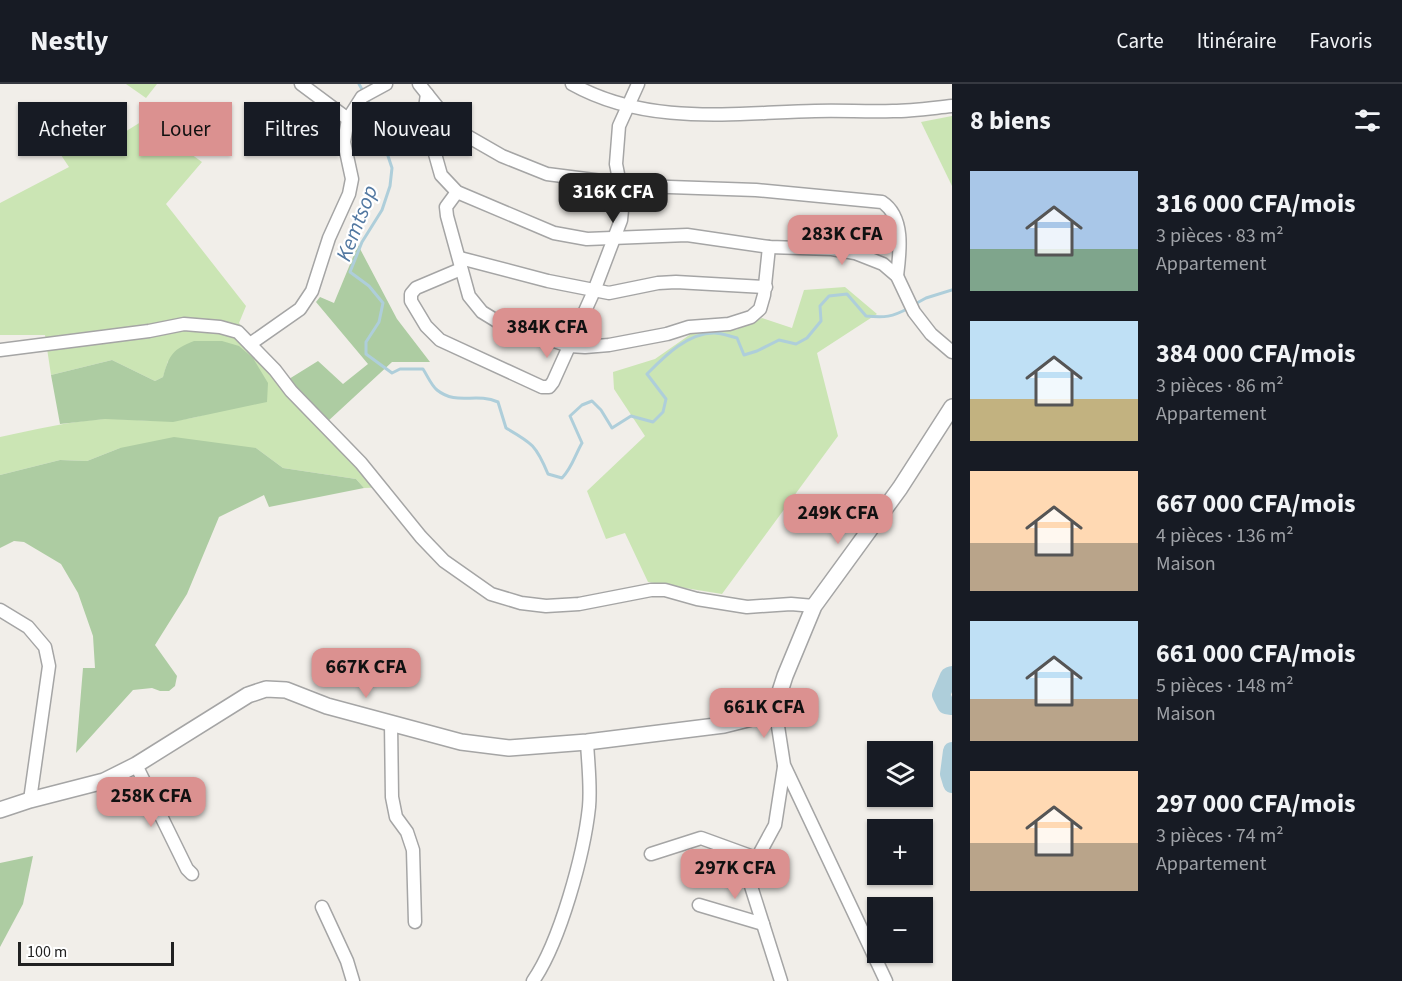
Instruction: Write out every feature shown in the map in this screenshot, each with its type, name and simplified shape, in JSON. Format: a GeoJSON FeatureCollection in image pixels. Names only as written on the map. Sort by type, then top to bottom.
{"type":"FeatureCollection","features":[{"type":"Feature","properties":{"kind":"street"},"geometry":{"type":"LineString","coordinates":[[301,84],[348,119]]}},
{"type":"Feature","properties":{"kind":"street"},"geometry":{"type":"LineString","coordinates":[[250,344],[300,309],[312,291],[329,238],[349,194],[352,178],[344,142],[348,119],[363,97],[386,84]]}},
{"type":"Feature","properties":{"kind":"street"},"geometry":{"type":"LineString","coordinates":[[572,84],[589,94],[627,107],[724,115],[815,111],[893,111],[952,106]]}},
{"type":"Feature","properties":{"kind":"street"},"geometry":{"type":"LineString","coordinates":[[638,84],[619,126],[616,164],[623,200],[621,220],[594,291],[549,387],[542,387],[440,340],[426,326],[411,301],[411,294],[416,288],[461,264],[594,291],[609,293],[658,283],[676,282],[766,287]]}},
{"type":"Feature","properties":{"kind":"street"},"geometry":{"type":"LineString","coordinates":[[420,87],[456,129],[502,156],[546,174],[641,186],[756,190],[882,202],[891,208],[896,218],[899,247],[897,276]]}},
{"type":"Feature","properties":{"kind":"street"},"geometry":{"type":"LineString","coordinates":[[420,87],[424,115],[441,175],[457,192],[554,233],[586,239],[687,235],[769,247],[832,249],[855,253],[883,264],[897,276],[911,308],[931,334],[952,352]]}},
{"type":"Feature","properties":{"kind":"street"},"geometry":{"type":"LineString","coordinates":[[457,192],[446,207],[469,296],[482,312],[500,323],[568,346],[609,345],[667,334],[689,327],[751,317],[760,309],[766,287],[769,247]]}},
{"type":"Feature","properties":{"kind":"street"},"geometry":{"type":"LineString","coordinates":[[0,350],[184,324],[220,327],[238,332],[361,463],[405,519],[444,561],[491,594],[521,603],[546,606],[579,604],[651,590],[665,590],[697,599],[747,607],[791,604],[814,606]]}},
{"type":"Feature","properties":{"kind":"street"},"geometry":{"type":"LineString","coordinates":[[886,981],[784,765],[775,707],[784,676],[814,606],[900,488],[952,407]]}},
{"type":"Feature","properties":{"kind":"street"},"geometry":{"type":"LineString","coordinates":[[0,610],[28,627],[45,647],[49,666],[30,800]]}},
{"type":"Feature","properties":{"kind":"street"},"geometry":{"type":"LineString","coordinates":[[0,810],[104,781],[136,765],[248,695],[266,689],[286,690],[327,706],[461,742],[509,747],[587,742],[724,725],[768,714],[775,707]]}},
{"type":"Feature","properties":{"kind":"street"},"geometry":{"type":"LineString","coordinates":[[392,723],[392,797],[396,817],[407,832],[413,850],[415,922]]}},
{"type":"Feature","properties":{"kind":"street"},"geometry":{"type":"LineString","coordinates":[[533,981],[554,938],[568,899],[584,833],[589,805],[587,742]]}},
{"type":"Feature","properties":{"kind":"street"},"geometry":{"type":"LineString","coordinates":[[136,765],[187,869],[192,874]]}},
{"type":"Feature","properties":{"kind":"street"},"geometry":{"type":"LineString","coordinates":[[781,981],[750,883],[750,871],[775,825],[784,765]]}},
{"type":"Feature","properties":{"kind":"street"},"geometry":{"type":"LineString","coordinates":[[651,854],[701,838],[756,858]]}},
{"type":"Feature","properties":{"kind":"street"},"geometry":{"type":"LineString","coordinates":[[699,905],[763,924]]}},
{"type":"Feature","properties":{"kind":"street"},"geometry":{"type":"LineString","coordinates":[[322,907],[347,961],[353,981]]}},
{"type":"Feature","properties":{"kind":"green space"},"geometry":{"type":"Polygon","coordinates":[[[126,84],[157,84],[146,98],[126,84]]]}},
{"type":"Feature","properties":{"kind":"green space"},"geometry":{"type":"Polygon","coordinates":[[[952,116],[952,186],[921,122],[952,116]]]}},
{"type":"Feature","properties":{"kind":"green space"},"geometry":{"type":"Polygon","coordinates":[[[139,123],[139,156],[194,156],[202,162],[166,204],[246,306],[239,323],[327,422],[390,487],[364,488],[356,479],[283,468],[256,448],[120,448],[87,461],[60,460],[0,475],[0,437],[91,420],[169,421],[209,413],[168,361],[163,377],[155,381],[112,360],[51,375],[45,335],[0,335],[0,203],[69,167],[62,156],[127,156],[127,131],[139,123]]]}},
{"type":"Feature","properties":{"kind":"green space"},"geometry":{"type":"Polygon","coordinates":[[[358,245],[397,319],[430,362],[392,362],[327,422],[289,379],[318,361],[343,384],[368,364],[316,302],[320,297],[334,303],[358,245]]]}},
{"type":"Feature","properties":{"kind":"green space"},"geometry":{"type":"Polygon","coordinates":[[[845,287],[877,314],[817,353],[838,436],[722,594],[648,582],[625,533],[606,539],[587,491],[645,436],[614,389],[613,372],[655,359],[698,329],[736,330],[762,318],[792,328],[804,290],[845,287]]]}},
{"type":"Feature","properties":{"kind":"green space"},"geometry":{"type":"Polygon","coordinates":[[[194,341],[222,341],[239,346],[253,358],[268,383],[267,402],[173,422],[105,419],[60,424],[51,375],[112,360],[155,381],[163,377],[167,363],[173,354],[194,341]]]}},
{"type":"Feature","properties":{"kind":"green space"},"geometry":{"type":"Polygon","coordinates":[[[174,437],[256,448],[283,468],[356,479],[364,488],[269,507],[264,495],[219,517],[187,594],[155,645],[177,676],[175,686],[169,691],[152,688],[133,690],[76,753],[83,668],[95,668],[93,636],[78,593],[61,564],[24,542],[14,541],[0,548],[0,475],[60,460],[87,461],[120,448],[174,437]]]}},
{"type":"Feature","properties":{"kind":"green space"},"geometry":{"type":"Polygon","coordinates":[[[33,856],[23,904],[0,947],[0,863],[33,856]]]}},
{"type":"Feature","properties":{"kind":"waterway","name":"Kemtsop"},"geometry":{"type":"LineString","coordinates":[[359,84],[364,93]]}},
{"type":"Feature","properties":{"kind":"waterway","name":"Kemtsop"},"geometry":{"type":"LineString","coordinates":[[367,99],[392,168],[390,186],[382,210],[362,242],[350,272],[369,286],[383,303],[379,322],[366,342],[366,354],[392,373],[400,369],[423,369],[435,388],[444,395],[490,399],[498,402],[506,428],[532,446],[548,474],[562,478],[582,443],[570,416],[582,405],[592,401],[601,410],[612,428],[631,416],[653,422],[663,412],[666,399],[647,374],[685,341],[704,334],[722,334],[737,338],[744,355],[779,340],[796,344],[807,338],[821,321],[820,306],[829,296],[847,294],[866,316],[888,316],[909,308]]}},
{"type":"Feature","properties":{"kind":"waterway","name":"Kemtsop"},"geometry":{"type":"LineString","coordinates":[[915,304],[952,290]]}},
{"type":"Feature","properties":{"kind":"waterway"},"geometry":{"type":"LineString","coordinates":[[952,675],[949,676],[941,695],[946,705],[952,706]]}},
{"type":"Feature","properties":{"kind":"waterway"},"geometry":{"type":"LineString","coordinates":[[952,751],[949,774],[952,784]]}}]}
